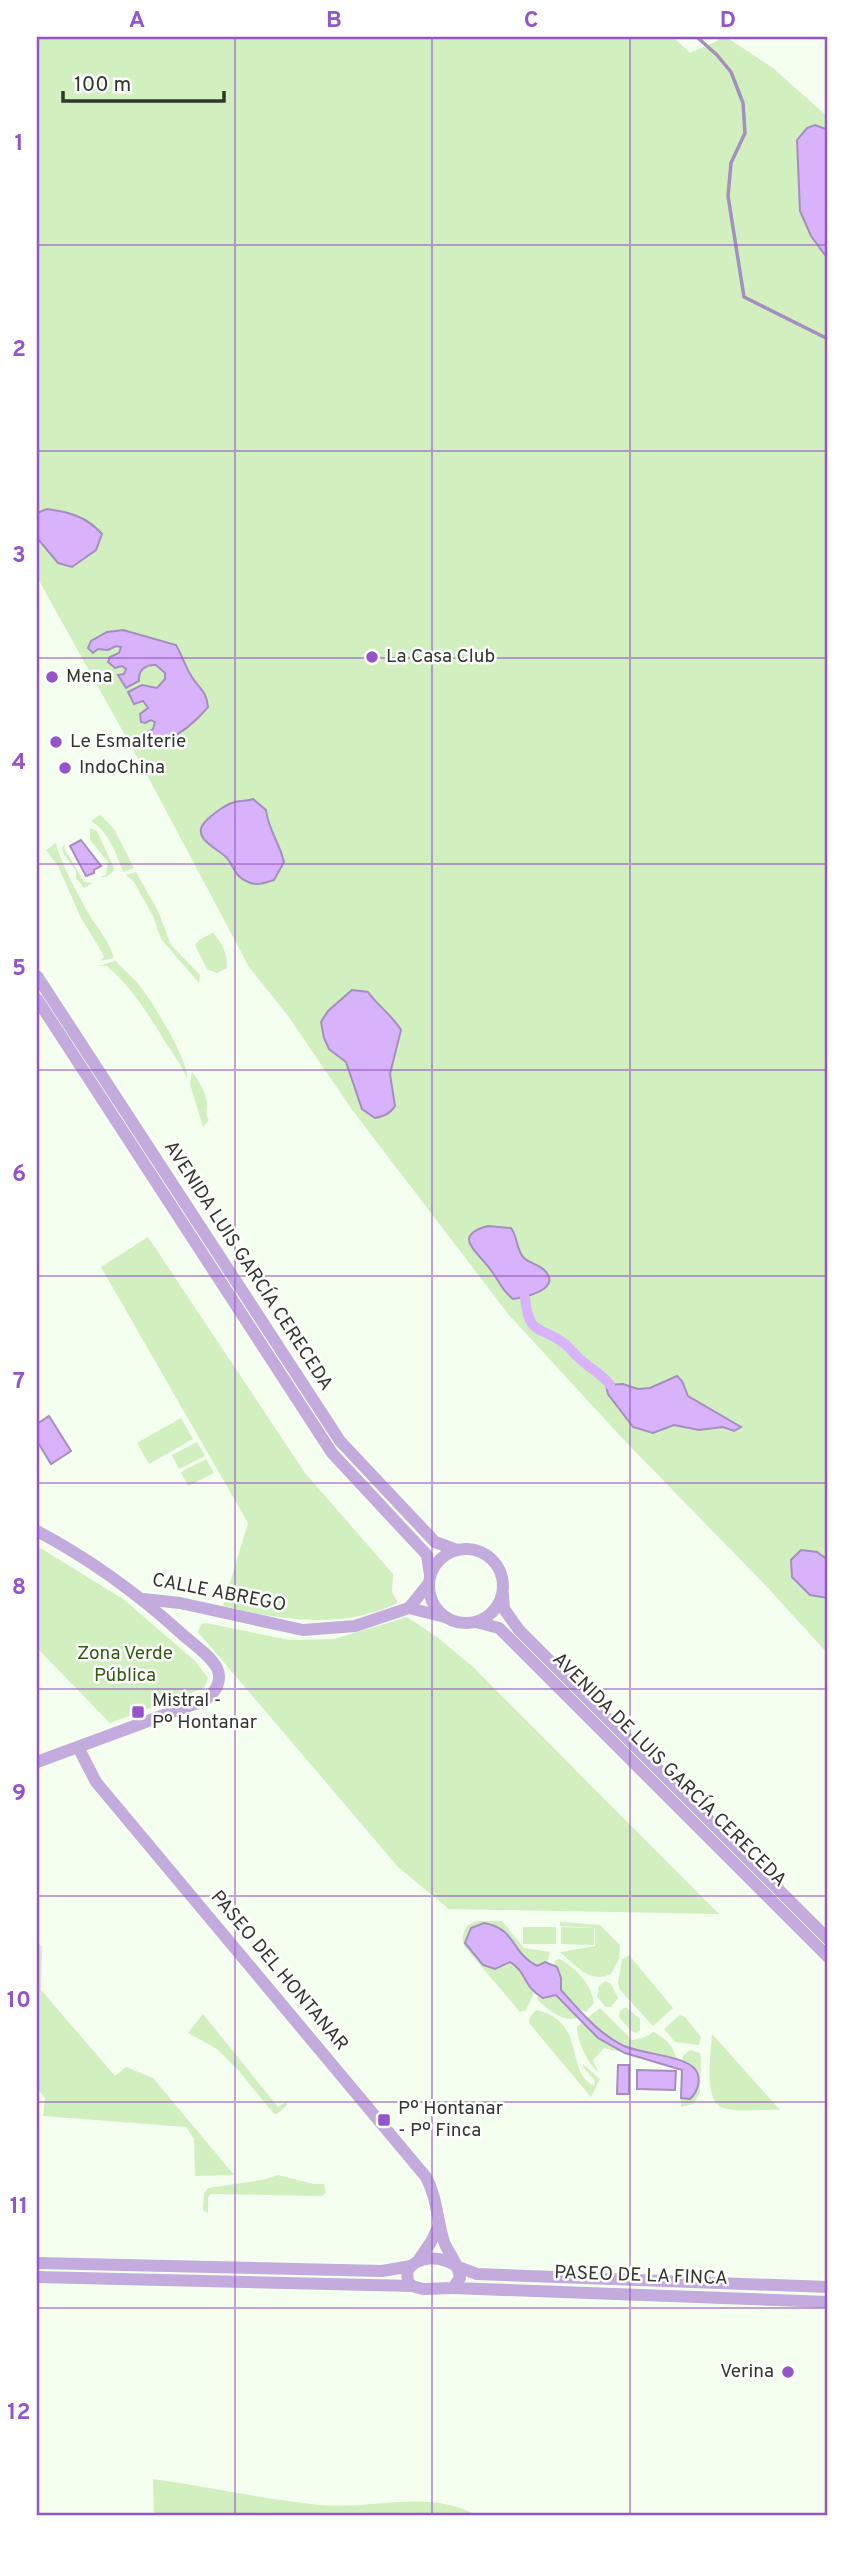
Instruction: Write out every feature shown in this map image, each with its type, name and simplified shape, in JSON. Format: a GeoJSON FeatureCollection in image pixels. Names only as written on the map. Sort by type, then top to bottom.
{"type":"FeatureCollection","features":[{"type":"Feature","properties":{"kind":"street","name":"AVENIDA LUIS GARCÍA CERECEDA"},"geometry":{"type":"LineString","coordinates":[[37,976],[340,1441],[435,1542],[457,1550]]}},
{"type":"Feature","properties":{"kind":"street","name":"AVENIDA LUIS GARCÍA CERECEDA"},"geometry":{"type":"LineString","coordinates":[[37,999],[332,1453],[427,1555],[430,1579]]}},
{"type":"Feature","properties":{"kind":"street","name":"CALLE ABREGO"},"geometry":{"type":"LineString","coordinates":[[37,1531],[101,1569],[143,1599],[180,1604],[303,1630],[355,1626],[409,1608]]}},
{"type":"Feature","properties":{"kind":"street"},"geometry":{"type":"LineString","coordinates":[[457,1550],[479,1551],[492,1559],[503,1580],[503,1595],[496,1610],[476,1622],[460,1623],[409,1608],[430,1579],[438,1562],[457,1550]]}},
{"type":"Feature","properties":{"kind":"street"},"geometry":{"type":"LineString","coordinates":[[430,1579],[434,1606],[445,1617]]}},
{"type":"Feature","properties":{"kind":"street","name":"AVENIDA DE LUIS GARCÍA CERECEDA"},"geometry":{"type":"LineString","coordinates":[[503,1595],[504,1609],[519,1630],[828,1938]]}},
{"type":"Feature","properties":{"kind":"street"},"geometry":{"type":"LineString","coordinates":[[37,1762],[205,1700],[218,1686],[217,1669],[213,1664],[143,1599]]}},
{"type":"Feature","properties":{"kind":"street","name":"AVENIDA DE LUIS GARCÍA CERECEDA"},"geometry":{"type":"LineString","coordinates":[[476,1622],[499,1628],[828,1957]]}},
{"type":"Feature","properties":{"kind":"street","name":"PASEO DEL HONTANAR"},"geometry":{"type":"LineString","coordinates":[[78,1746],[96,1782],[426,2177],[432,2187],[446,2246],[457,2266]]}},
{"type":"Feature","properties":{"kind":"street"},"geometry":{"type":"LineString","coordinates":[[37,2277],[412,2286],[407,2276],[431,2242],[439,2225]]}},
{"type":"Feature","properties":{"kind":"street","name":"PASEO DE LA FINCA"},"geometry":{"type":"LineString","coordinates":[[414,2264],[439,2259],[477,2274],[828,2287]]}},
{"type":"Feature","properties":{"kind":"street"},"geometry":{"type":"LineString","coordinates":[[37,2263],[382,2271],[414,2264]]}},
{"type":"Feature","properties":{"kind":"street"},"geometry":{"type":"LineString","coordinates":[[453,2288],[460,2278],[457,2266]]}},
{"type":"Feature","properties":{"kind":"street","name":"PASEO DE LA FINCA"},"geometry":{"type":"LineString","coordinates":[[412,2286],[423,2289],[828,2302]]}},
{"type":"Feature","properties":{"kind":"green space"},"geometry":{"type":"Polygon","coordinates":[[[37,37],[673,37],[690,53],[726,37],[773,68],[828,117],[828,1654],[509,1315],[353,1111],[288,1016],[249,967],[146,773],[37,577],[37,37]]]}},
{"type":"Feature","properties":{"kind":"green space"},"geometry":{"type":"Polygon","coordinates":[[[100,815],[114,829],[134,868],[123,872],[107,837],[91,821],[100,815]]]}},
{"type":"Feature","properties":{"kind":"green space"},"geometry":{"type":"Polygon","coordinates":[[[90,828],[97,831],[114,868],[106,877],[100,877],[106,875],[108,862],[90,840],[90,828]]]}},
{"type":"Feature","properties":{"kind":"green space"},"geometry":{"type":"Polygon","coordinates":[[[56,843],[71,881],[114,958],[100,961],[104,957],[102,952],[81,918],[58,866],[46,850],[56,843]]]}},
{"type":"Feature","properties":{"kind":"green space"},"geometry":{"type":"Polygon","coordinates":[[[65,844],[64,848],[84,882],[93,883],[84,888],[76,878],[76,871],[63,853],[62,847],[65,844]]]}},
{"type":"Feature","properties":{"kind":"green space"},"geometry":{"type":"Polygon","coordinates":[[[136,872],[158,911],[171,945],[200,975],[199,983],[161,939],[153,916],[134,882],[126,875],[136,872]]]}},
{"type":"Feature","properties":{"kind":"green space"},"geometry":{"type":"Polygon","coordinates":[[[213,933],[224,949],[227,963],[227,968],[217,973],[207,969],[195,945],[200,939],[213,933]]]}},
{"type":"Feature","properties":{"kind":"green space"},"geometry":{"type":"Polygon","coordinates":[[[116,961],[139,985],[160,1016],[182,1058],[187,1078],[130,990],[107,966],[98,966],[116,961]]]}},
{"type":"Feature","properties":{"kind":"green space"},"geometry":{"type":"Polygon","coordinates":[[[192,1072],[202,1087],[207,1104],[209,1120],[203,1127],[190,1084],[192,1072]]]}},
{"type":"Feature","properties":{"kind":"green space"},"geometry":{"type":"Polygon","coordinates":[[[148,1237],[305,1473],[393,1574],[392,1592],[398,1603],[355,1617],[333,1620],[289,1618],[223,1606],[248,1523],[101,1267],[148,1237]]]}},
{"type":"Feature","properties":{"kind":"green space"},"geometry":{"type":"Polygon","coordinates":[[[181,1418],[193,1439],[149,1464],[137,1443],[181,1418]]]}},
{"type":"Feature","properties":{"kind":"green space"},"geometry":{"type":"Polygon","coordinates":[[[197,1442],[205,1456],[179,1469],[172,1455],[197,1442]]]}},
{"type":"Feature","properties":{"kind":"green space"},"geometry":{"type":"Polygon","coordinates":[[[206,1459],[214,1473],[188,1486],[181,1472],[206,1459]]]}},
{"type":"Feature","properties":{"kind":"green space","name":"Zona Verde Pública"},"geometry":{"type":"Polygon","coordinates":[[[37,1546],[123,1599],[195,1661],[208,1678],[204,1688],[110,1723],[37,1648],[37,1546]]]}},
{"type":"Feature","properties":{"kind":"green space"},"geometry":{"type":"Polygon","coordinates":[[[407,1617],[472,1666],[719,1914],[449,1909],[398,1867],[198,1632],[201,1624],[206,1623],[289,1640],[334,1639],[407,1617]]]}},
{"type":"Feature","properties":{"kind":"green space"},"geometry":{"type":"Polygon","coordinates":[[[479,1921],[502,1921],[524,1948],[550,1952],[547,1963],[537,1966],[524,1959],[516,1948],[495,1969],[510,1961],[517,1968],[534,1993],[526,2010],[520,2012],[464,1946],[465,1929],[479,1921]]]}},
{"type":"Feature","properties":{"kind":"green space"},"geometry":{"type":"Polygon","coordinates":[[[560,1922],[600,1925],[620,1945],[619,1959],[611,1974],[603,1977],[590,1975],[560,1952],[595,1946],[595,1928],[560,1926],[560,1922]]]}},
{"type":"Feature","properties":{"kind":"green space"},"geometry":{"type":"Polygon","coordinates":[[[523,1927],[556,1927],[556,1944],[523,1944],[523,1927]]]}},
{"type":"Feature","properties":{"kind":"green space"},"geometry":{"type":"Polygon","coordinates":[[[561,1927],[594,1928],[594,1945],[561,1944],[561,1927]]]}},
{"type":"Feature","properties":{"kind":"green space"},"geometry":{"type":"Polygon","coordinates":[[[37,1942],[42,1947],[41,1990],[115,2076],[126,2067],[153,2078],[234,2175],[195,2176],[194,2139],[186,2127],[43,2116],[45,2098],[37,2088],[37,1942]]]}},
{"type":"Feature","properties":{"kind":"green space"},"geometry":{"type":"Polygon","coordinates":[[[629,1955],[673,2008],[653,2026],[620,1990],[618,1982],[622,1960],[629,1955]]]}},
{"type":"Feature","properties":{"kind":"green space"},"geometry":{"type":"Polygon","coordinates":[[[560,1959],[577,1972],[590,1989],[594,2003],[586,2012],[579,2009],[561,1990],[561,1978],[557,1967],[553,1965],[560,1959]]]}},
{"type":"Feature","properties":{"kind":"green space"},"geometry":{"type":"Polygon","coordinates":[[[605,1981],[611,1984],[618,1998],[611,2007],[606,2007],[597,1997],[599,1986],[605,1981]]]}},
{"type":"Feature","properties":{"kind":"green space"},"geometry":{"type":"Polygon","coordinates":[[[556,1995],[580,2017],[563,2017],[538,2000],[538,1996],[543,1998],[556,1995]]]}},
{"type":"Feature","properties":{"kind":"green space"},"geometry":{"type":"Polygon","coordinates":[[[626,2007],[640,2019],[640,2030],[636,2033],[619,2017],[620,2011],[626,2007]]]}},
{"type":"Feature","properties":{"kind":"green space"},"geometry":{"type":"Polygon","coordinates":[[[600,2008],[632,2040],[654,2032],[666,2040],[677,2061],[639,2051],[608,2036],[587,2018],[600,2008]]]}},
{"type":"Feature","properties":{"kind":"green space"},"geometry":{"type":"Polygon","coordinates":[[[536,2010],[552,2016],[563,2025],[585,2078],[594,2086],[595,2081],[583,2064],[600,2079],[591,2097],[529,2023],[536,2010]]]}},
{"type":"Feature","properties":{"kind":"green space"},"geometry":{"type":"Polygon","coordinates":[[[203,2014],[278,2107],[287,2101],[287,2105],[277,2114],[274,2114],[217,2049],[188,2033],[203,2014]]]}},
{"type":"Feature","properties":{"kind":"green space"},"geometry":{"type":"Polygon","coordinates":[[[680,2015],[685,2017],[701,2037],[699,2045],[675,2042],[664,2029],[680,2015]]]}},
{"type":"Feature","properties":{"kind":"green space"},"geometry":{"type":"Polygon","coordinates":[[[583,2022],[598,2038],[625,2053],[604,2048],[593,2060],[599,2073],[587,2058],[579,2039],[577,2027],[583,2022]]]}},
{"type":"Feature","properties":{"kind":"green space"},"geometry":{"type":"Polygon","coordinates":[[[712,2034],[780,2110],[736,2110],[717,2104],[710,2087],[712,2034]]]}},
{"type":"Feature","properties":{"kind":"green space"},"geometry":{"type":"Polygon","coordinates":[[[690,2050],[700,2053],[700,2093],[693,2104],[681,2107],[681,2098],[685,2099],[688,2064],[682,2062],[683,2056],[690,2050]]]}},
{"type":"Feature","properties":{"kind":"green space"},"geometry":{"type":"Polygon","coordinates":[[[278,2175],[313,2184],[324,2184],[326,2193],[322,2196],[211,2194],[208,2198],[208,2213],[203,2210],[204,2193],[208,2188],[278,2175]]]}},
{"type":"Feature","properties":{"kind":"green space"},"geometry":{"type":"Polygon","coordinates":[[[153,2479],[319,2505],[440,2503],[478,2516],[154,2516],[153,2479]]]}},
{"type":"Feature","properties":{"kind":"shaded area"},"geometry":{"type":"Polygon","coordinates":[[[815,125],[828,130],[828,259],[811,236],[800,211],[797,140],[807,128],[815,125]]]}},
{"type":"Feature","properties":{"kind":"shaded area"},"geometry":{"type":"Polygon","coordinates":[[[47,509],[78,516],[96,528],[102,534],[96,550],[72,567],[58,563],[37,538],[37,513],[47,509]]]}},
{"type":"Feature","properties":{"kind":"shaded area"},"geometry":{"type":"Polygon","coordinates":[[[123,630],[176,645],[190,674],[206,697],[208,707],[202,714],[189,727],[166,740],[148,744],[140,737],[153,729],[155,722],[141,722],[140,714],[148,708],[143,701],[134,704],[128,692],[142,685],[157,688],[165,679],[165,673],[156,665],[143,668],[139,681],[126,688],[118,675],[124,674],[126,669],[122,666],[115,668],[108,662],[110,657],[119,653],[121,647],[98,649],[93,653],[88,648],[91,641],[107,632],[123,630]]]}},
{"type":"Feature","properties":{"kind":"shaded area"},"geometry":{"type":"Polygon","coordinates":[[[253,799],[266,810],[284,862],[274,880],[257,884],[240,878],[227,858],[207,843],[201,833],[205,822],[222,808],[234,802],[253,799]]]}},
{"type":"Feature","properties":{"kind":"shaded area"},"geometry":{"type":"Polygon","coordinates":[[[81,840],[101,866],[86,876],[70,846],[81,840]]]}},
{"type":"Feature","properties":{"kind":"shaded area"},"geometry":{"type":"Polygon","coordinates":[[[352,990],[368,992],[401,1030],[390,1074],[395,1106],[386,1114],[375,1118],[362,1109],[346,1062],[329,1049],[321,1022],[328,1011],[352,990]]]}},
{"type":"Feature","properties":{"kind":"shaded area"},"geometry":{"type":"Polygon","coordinates":[[[488,1226],[511,1228],[521,1255],[549,1276],[546,1287],[526,1297],[513,1299],[509,1296],[469,1240],[477,1230],[488,1226]]]}},
{"type":"Feature","properties":{"kind":"shaded area"},"geometry":{"type":"Polygon","coordinates":[[[677,1376],[688,1396],[741,1427],[734,1431],[723,1427],[699,1430],[674,1425],[653,1433],[633,1427],[608,1394],[606,1385],[623,1384],[638,1389],[650,1388],[677,1376]]]}},
{"type":"Feature","properties":{"kind":"shaded area"},"geometry":{"type":"Polygon","coordinates":[[[49,1416],[71,1451],[51,1464],[37,1441],[37,1424],[49,1416]]]}},
{"type":"Feature","properties":{"kind":"shaded area"},"geometry":{"type":"Polygon","coordinates":[[[801,1550],[817,1552],[828,1560],[828,1598],[810,1595],[792,1577],[791,1560],[801,1550]]]}},
{"type":"Feature","properties":{"kind":"shaded area"},"geometry":{"type":"Polygon","coordinates":[[[484,1923],[502,1930],[522,1954],[537,1966],[545,1962],[557,1967],[561,1990],[589,2021],[613,2040],[630,2048],[689,2064],[695,2069],[699,2081],[693,2096],[690,2099],[681,2098],[682,2070],[625,2053],[598,2038],[556,1995],[543,1998],[537,1994],[520,1970],[510,1962],[495,1969],[483,1965],[465,1943],[471,1928],[484,1923]]]}},
{"type":"Feature","properties":{"kind":"shaded area"},"geometry":{"type":"Polygon","coordinates":[[[618,2065],[629,2065],[629,2094],[617,2094],[618,2065]]]}},
{"type":"Feature","properties":{"kind":"shaded area"},"geometry":{"type":"Polygon","coordinates":[[[637,2070],[676,2071],[675,2090],[637,2089],[637,2070]]]}},
{"type":"Feature","properties":{"kind":"waterway"},"geometry":{"type":"LineString","coordinates":[[697,37],[731,72],[743,103],[745,133],[731,163],[728,196],[744,297],[828,339]]}},
{"type":"Feature","properties":{"kind":"waterway"},"geometry":{"type":"LineString","coordinates":[[525,1298],[533,1325],[565,1344],[610,1385]]}},
{"type":"Feature","properties":{"kind":"place","name":"La Casa Club"},"geometry":{"type":"Point","coordinates":[372,657]}},
{"type":"Feature","properties":{"kind":"place","name":"Mena"},"geometry":{"type":"Point","coordinates":[52,677]}},
{"type":"Feature","properties":{"kind":"place","name":"Le Esmalterie"},"geometry":{"type":"Point","coordinates":[56,742]}},
{"type":"Feature","properties":{"kind":"place","name":"IndoChina"},"geometry":{"type":"Point","coordinates":[65,768]}},
{"type":"Feature","properties":{"kind":"place","name":"Mistral - Pº Hontanar"},"geometry":{"type":"Point","coordinates":[138,1712]}},
{"type":"Feature","properties":{"kind":"place","name":"Pº Hontanar - Pº Finca"},"geometry":{"type":"Point","coordinates":[384,2120]}},
{"type":"Feature","properties":{"kind":"place","name":"Verina"},"geometry":{"type":"Point","coordinates":[788,2372]}}]}
